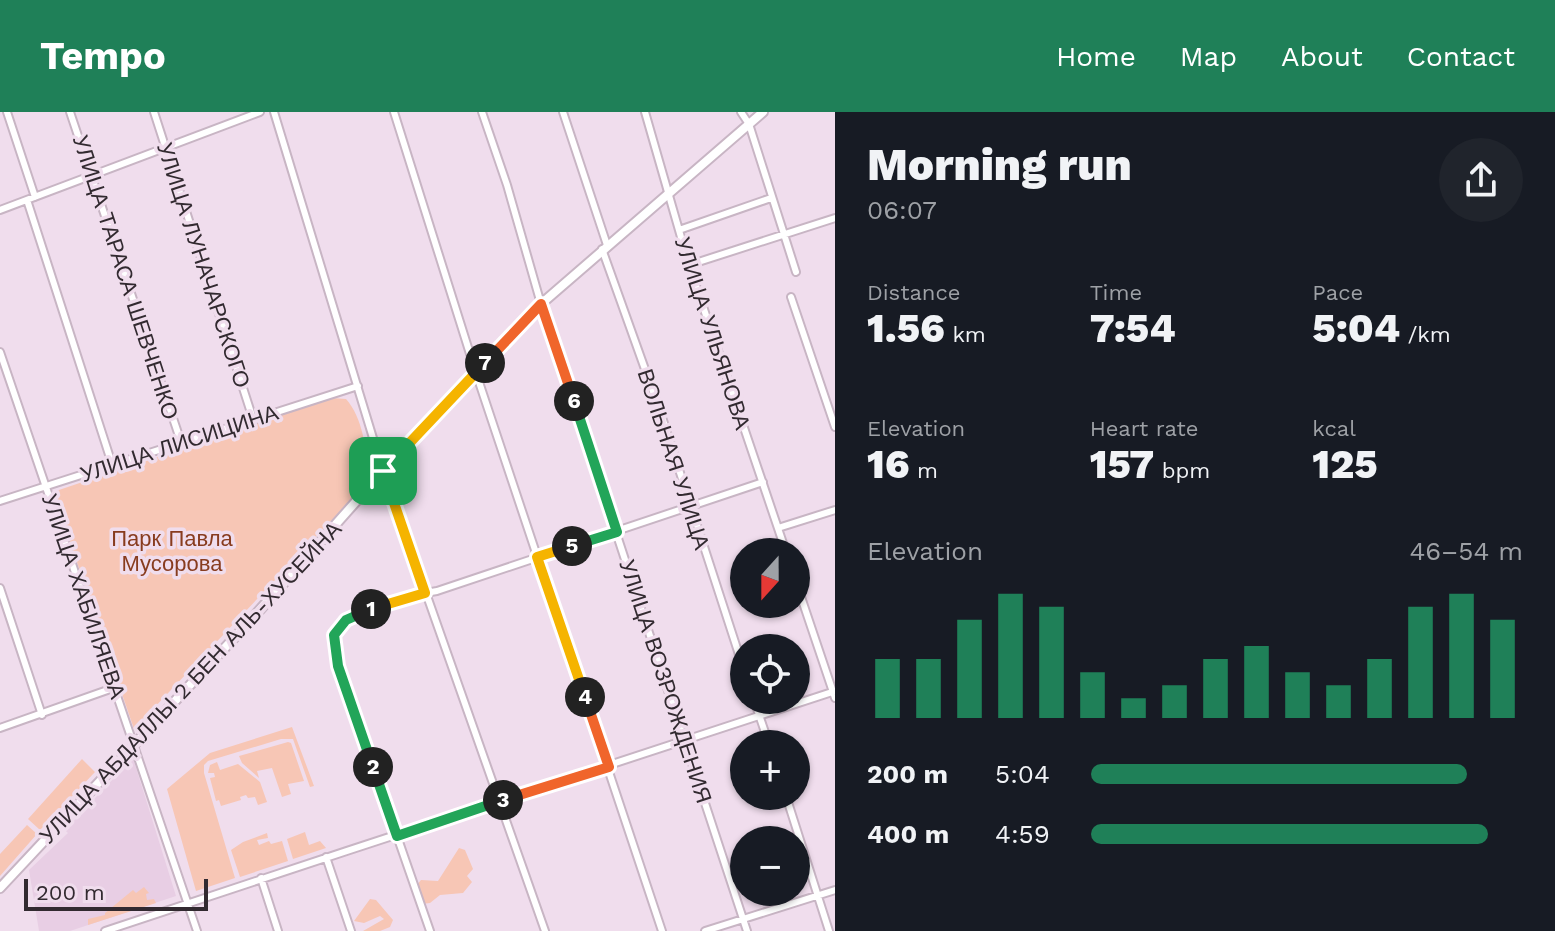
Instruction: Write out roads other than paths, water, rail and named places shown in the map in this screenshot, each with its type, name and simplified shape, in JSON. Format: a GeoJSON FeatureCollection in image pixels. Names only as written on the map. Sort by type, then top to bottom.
{"type":"FeatureCollection","features":[{"type":"Feature","properties":{"kind":"main road","name":"УЛИЦА АБДАЛЛЫ 2 БЕН АЛЬ-ХУСЕЙНА"},"geometry":{"type":"LineString","coordinates":[[0,888],[249,622],[383,471],[541,304],[763,112]]}},
{"type":"Feature","properties":{"kind":"street"},"geometry":{"type":"LineString","coordinates":[[7,112],[35,197]]}},
{"type":"Feature","properties":{"kind":"street","name":"УЛИЦА ТАРАСА ШЕВЧЕНКО"},"geometry":{"type":"LineString","coordinates":[[70,112],[181,442]]}},
{"type":"Feature","properties":{"kind":"street","name":"УЛИЦА ЛУНАЧАРСКОГО"},"geometry":{"type":"LineString","coordinates":[[154,112],[253,419]]}},
{"type":"Feature","properties":{"kind":"street"},"geometry":{"type":"LineString","coordinates":[[0,210],[241,116],[260,112]]}},
{"type":"Feature","properties":{"kind":"street"},"geometry":{"type":"LineString","coordinates":[[274,112],[383,471],[545,931]]}},
{"type":"Feature","properties":{"kind":"street"},"geometry":{"type":"LineString","coordinates":[[394,112],[476,373],[662,931]]}},
{"type":"Feature","properties":{"kind":"street","name":"УЛИЦА ВОЗРОЖДЕНИЯ"},"geometry":{"type":"LineString","coordinates":[[482,112],[507,185],[541,304],[683,741],[727,862],[747,931]]}},
{"type":"Feature","properties":{"kind":"street","name":"ВОЛЬНАЯ УЛИЦА"},"geometry":{"type":"LineString","coordinates":[[563,112],[732,634]]}},
{"type":"Feature","properties":{"kind":"street","name":"УЛИЦА УЛЬЯНОВА"},"geometry":{"type":"LineString","coordinates":[[645,112],[689,265],[781,538]]}},
{"type":"Feature","properties":{"kind":"street"},"geometry":{"type":"LineString","coordinates":[[741,112],[749,124],[796,272]]}},
{"type":"Feature","properties":{"kind":"street"},"geometry":{"type":"LineString","coordinates":[[679,230],[771,198]]}},
{"type":"Feature","properties":{"kind":"street"},"geometry":{"type":"LineString","coordinates":[[27,200],[112,464]]}},
{"type":"Feature","properties":{"kind":"street"},"geometry":{"type":"LineString","coordinates":[[689,265],[835,218]]}},
{"type":"Feature","properties":{"kind":"street"},"geometry":{"type":"LineString","coordinates":[[791,297],[835,427]]}},
{"type":"Feature","properties":{"kind":"street","name":"УЛИЦА ХАБИЛЯЕВА"},"geometry":{"type":"LineString","coordinates":[[0,352],[197,931]]}},
{"type":"Feature","properties":{"kind":"street","name":"УЛИЦА ЛИСИЦИНА"},"geometry":{"type":"LineString","coordinates":[[0,501],[358,386]]}},
{"type":"Feature","properties":{"kind":"street"},"geometry":{"type":"LineString","coordinates":[[430,931],[338,666],[334,635],[346,620],[364,611],[437,591],[763,482]]}},
{"type":"Feature","properties":{"kind":"street"},"geometry":{"type":"LineString","coordinates":[[778,528],[835,510]]}},
{"type":"Feature","properties":{"kind":"street"},"geometry":{"type":"LineString","coordinates":[[0,588],[42,715]]}},
{"type":"Feature","properties":{"kind":"street"},"geometry":{"type":"LineString","coordinates":[[105,931],[834,694],[808,618]]}},
{"type":"Feature","properties":{"kind":"street"},"geometry":{"type":"LineString","coordinates":[[0,728],[116,687]]}},
{"type":"Feature","properties":{"kind":"street"},"geometry":{"type":"LineString","coordinates":[[759,716],[764,730]]}},
{"type":"Feature","properties":{"kind":"street"},"geometry":{"type":"LineString","coordinates":[[791,810],[829,931]]}},
{"type":"Feature","properties":{"kind":"street"},"geometry":{"type":"LineString","coordinates":[[326,857],[351,931]]}},
{"type":"Feature","properties":{"kind":"street"},"geometry":{"type":"LineString","coordinates":[[261,878],[278,931]]}},
{"type":"Feature","properties":{"kind":"street"},"geometry":{"type":"LineString","coordinates":[[705,931],[835,890]]}},
{"type":"Feature","properties":{"kind":"park label","name":"Парк Павла Мусорова"},"geometry":{"type":"Point","coordinates":[172,550]}}]}
